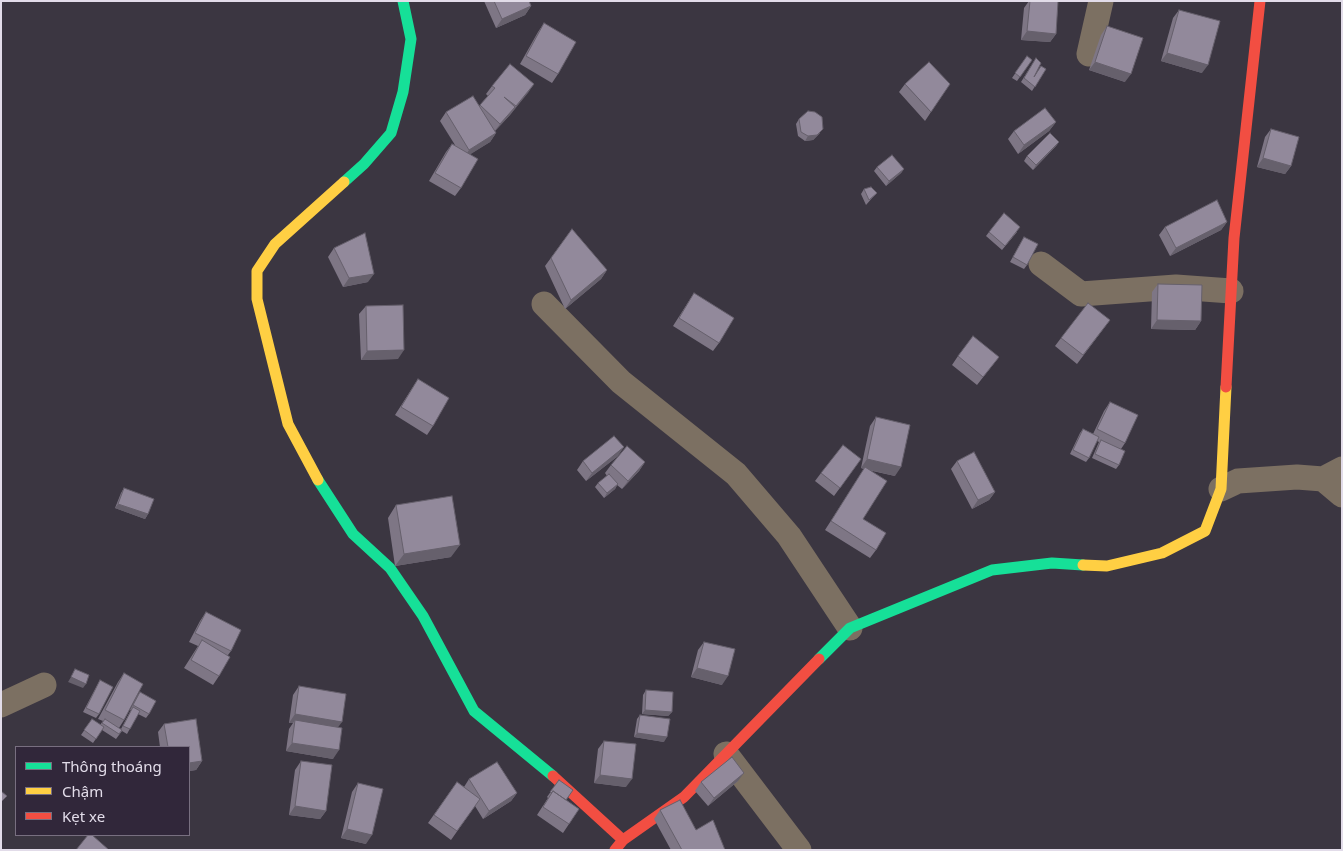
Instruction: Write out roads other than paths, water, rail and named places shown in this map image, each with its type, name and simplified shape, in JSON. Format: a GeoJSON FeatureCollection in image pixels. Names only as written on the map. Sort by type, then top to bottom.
{"type":"FeatureCollection","features":[{"type":"Feature","properties":{"kind":"street"},"geometry":{"type":"LineString","coordinates":[[403,1],[411,39],[403,92],[391,133],[364,164],[275,244],[257,271],[257,299],[288,424],[310,468],[353,534],[390,568],[423,616],[474,711],[536,762],[623,840]]}},
{"type":"Feature","properties":{"kind":"street"},"geometry":{"type":"LineString","coordinates":[[1089,54],[1101,1]]}},
{"type":"Feature","properties":{"kind":"street"},"geometry":{"type":"LineString","coordinates":[[615,850],[623,840],[684,797],[850,628],[992,570],[1052,563],[1107,566],[1162,552],[1205,531],[1221,488],[1235,222],[1260,1]]}},
{"type":"Feature","properties":{"kind":"street"},"geometry":{"type":"LineString","coordinates":[[1041,264],[1081,294],[1176,287],[1232,291]]}},
{"type":"Feature","properties":{"kind":"street"},"geometry":{"type":"LineString","coordinates":[[544,304],[621,382],[736,474],[788,536],[850,628]]}},
{"type":"Feature","properties":{"kind":"street"},"geometry":{"type":"LineString","coordinates":[[1221,488],[1238,481],[1332,474],[1342,495]]}},
{"type":"Feature","properties":{"kind":"street"},"geometry":{"type":"LineString","coordinates":[[1,705],[44,685]]}},
{"type":"Feature","properties":{"kind":"street"},"geometry":{"type":"LineString","coordinates":[[726,754],[799,850]]}}]}
